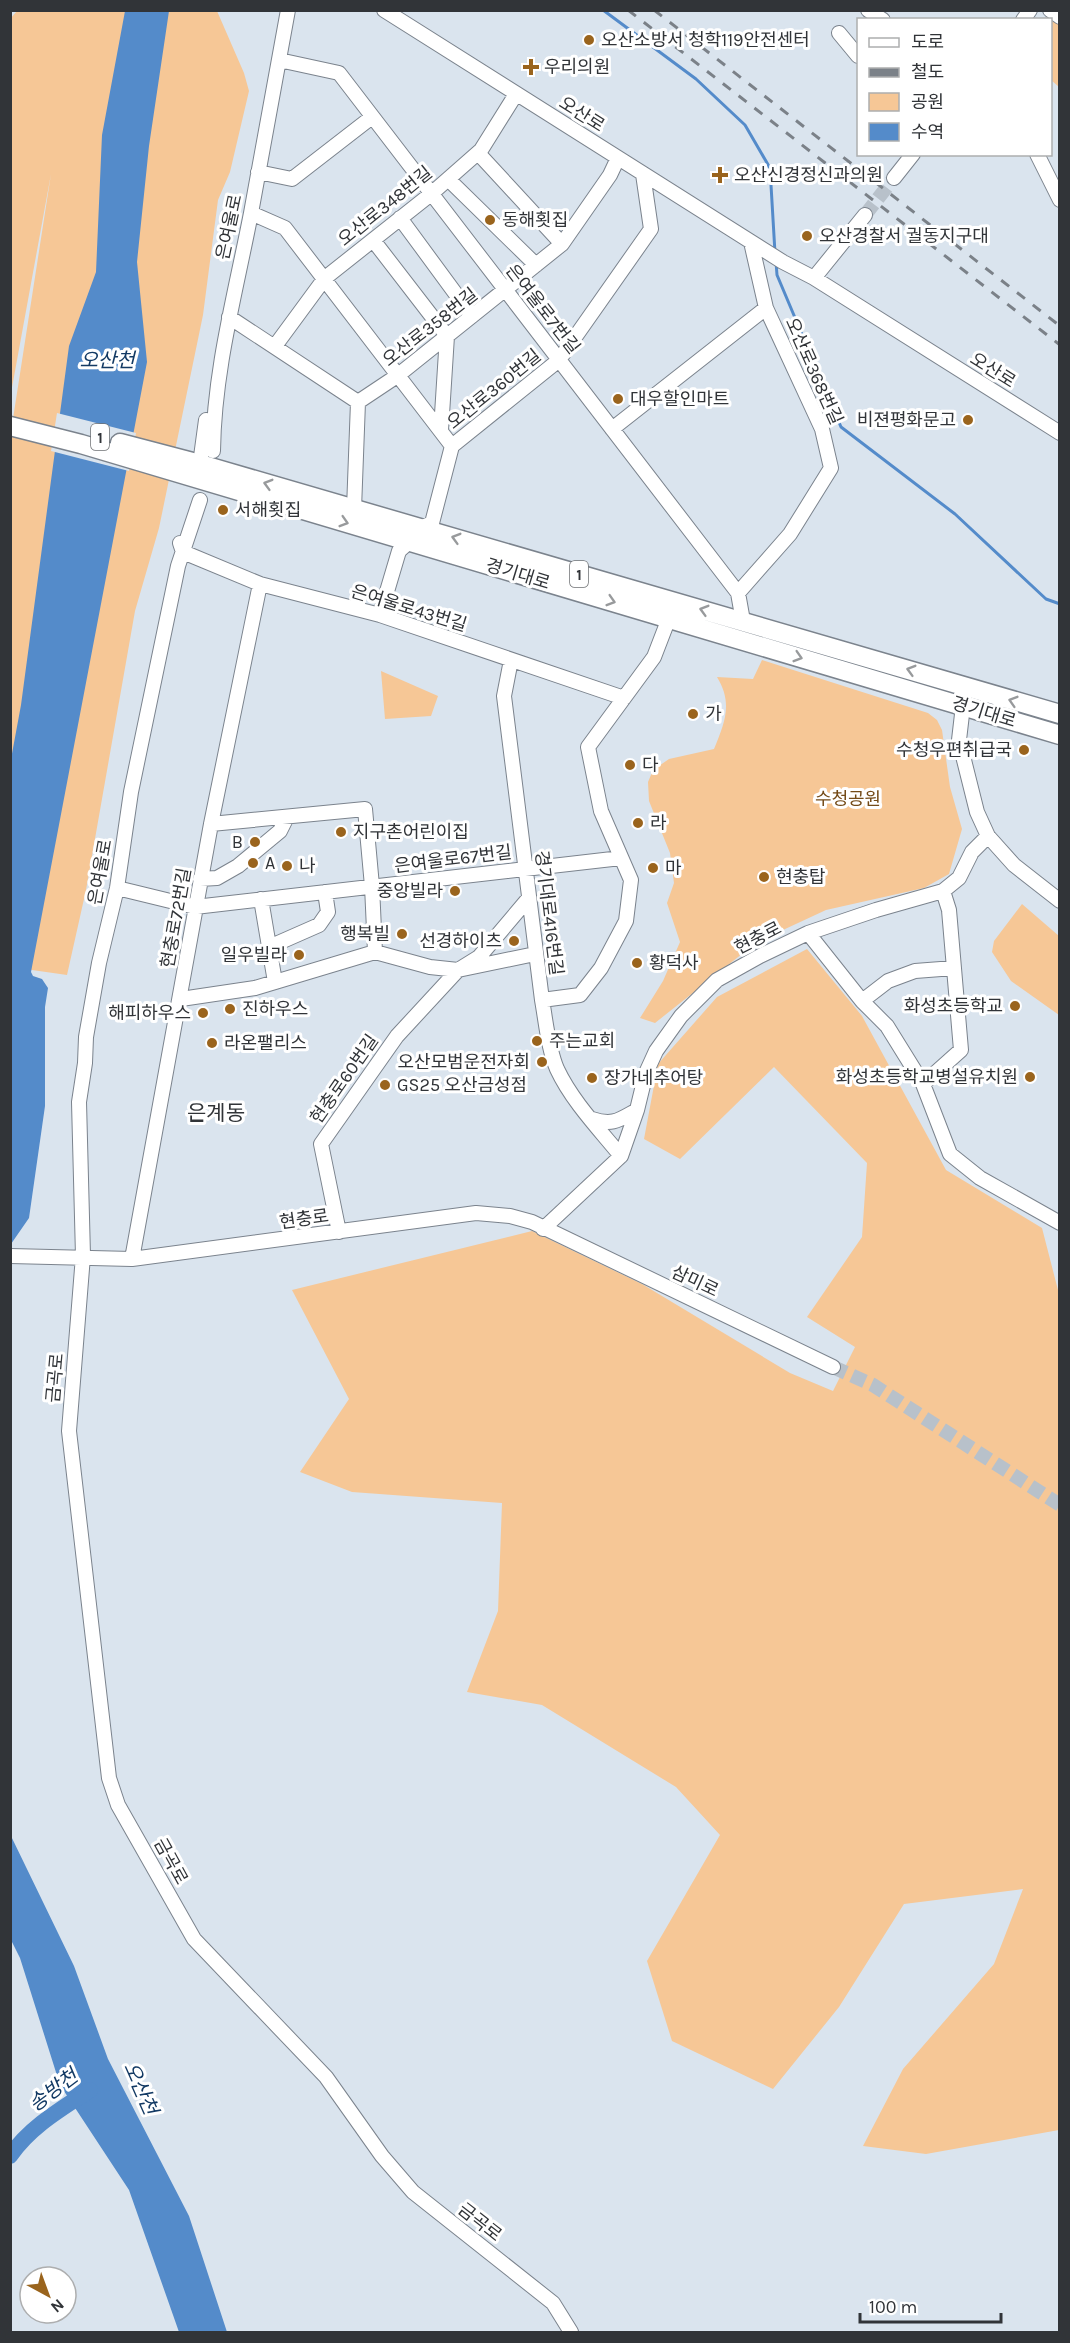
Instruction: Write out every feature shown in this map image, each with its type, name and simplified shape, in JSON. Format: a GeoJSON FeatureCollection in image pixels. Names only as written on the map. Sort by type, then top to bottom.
{"type":"FeatureCollection","features":[{"type":"Feature","properties":{"kind":"main road","name":"경기대로"},"geometry":{"type":"LineString","coordinates":[[10,414],[415,535],[669,618],[1059,735]]}},
{"type":"Feature","properties":{"kind":"main road","name":"경기대로"},"geometry":{"type":"LineString","coordinates":[[10,426],[354,508],[415,535],[743,621],[1059,714]]}},
{"type":"Feature","properties":{"kind":"street","name":"은여울로"},"geometry":{"type":"LineString","coordinates":[[213,451],[213,427],[229,317],[251,213],[288,10]]}},
{"type":"Feature","properties":{"kind":"street","name":"오산로"},"geometry":{"type":"LineString","coordinates":[[384,10],[1059,433]]}},
{"type":"Feature","properties":{"kind":"street"},"geometry":{"type":"LineString","coordinates":[[1050,10],[1059,18]]}},
{"type":"Feature","properties":{"kind":"street"},"geometry":{"type":"LineString","coordinates":[[839,33],[857,55]]}},
{"type":"Feature","properties":{"kind":"street","name":"은여울로7번길"},"geometry":{"type":"LineString","coordinates":[[279,60],[339,73],[738,593],[743,621]]}},
{"type":"Feature","properties":{"kind":"street","name":"오산로348번길"},"geometry":{"type":"LineString","coordinates":[[275,346],[325,278],[431,194],[478,153],[516,94]]}},
{"type":"Feature","properties":{"kind":"street"},"geometry":{"type":"LineString","coordinates":[[258,172],[292,179],[372,117]]}},
{"type":"Feature","properties":{"kind":"street"},"geometry":{"type":"LineString","coordinates":[[478,153],[562,244]]}},
{"type":"Feature","properties":{"kind":"street"},"geometry":{"type":"LineString","coordinates":[[894,178],[911,156]]}},
{"type":"Feature","properties":{"kind":"street"},"geometry":{"type":"LineString","coordinates":[[1038,156],[1059,200]]}},
{"type":"Feature","properties":{"kind":"street","name":"오산로358번길"},"geometry":{"type":"LineString","coordinates":[[358,402],[397,376],[562,244],[610,175],[618,158]]}},
{"type":"Feature","properties":{"kind":"street","name":"오산로360번길"},"geometry":{"type":"LineString","coordinates":[[380,615],[399,551],[432,522],[452,446],[559,360],[651,229],[643,174]]}},
{"type":"Feature","properties":{"kind":"street"},"geometry":{"type":"LineString","coordinates":[[448,178],[536,265]]}},
{"type":"Feature","properties":{"kind":"street"},"geometry":{"type":"LineString","coordinates":[[251,213],[285,228],[452,446]]}},
{"type":"Feature","properties":{"kind":"street"},"geometry":{"type":"LineString","coordinates":[[814,278],[865,215]]}},
{"type":"Feature","properties":{"kind":"street"},"geometry":{"type":"LineString","coordinates":[[400,218],[472,316]]}},
{"type":"Feature","properties":{"kind":"street"},"geometry":{"type":"LineString","coordinates":[[373,240],[447,336],[441,430]]}},
{"type":"Feature","properties":{"kind":"street","name":"오산로368번길"},"geometry":{"type":"LineString","coordinates":[[738,593],[790,534],[831,468],[822,429],[766,308],[756,245]]}},
{"type":"Feature","properties":{"kind":"street"},"geometry":{"type":"LineString","coordinates":[[612,429],[766,308]]}},
{"type":"Feature","properties":{"kind":"street"},"geometry":{"type":"LineString","coordinates":[[229,317],[358,402],[354,508]]}},
{"type":"Feature","properties":{"kind":"street"},"geometry":{"type":"LineString","coordinates":[[183,552],[180,541],[193,469],[211,392],[219,379]]}},
{"type":"Feature","properties":{"kind":"street","name":"은여울로"},"geometry":{"type":"LineString","coordinates":[[83,1256],[80,1102],[86,1037],[97,973],[117,888],[131,792],[183,552],[200,500]]}},
{"type":"Feature","properties":{"kind":"street","name":"은여울로43번길"},"geometry":{"type":"LineString","coordinates":[[183,552],[260,584],[380,615],[624,698]]}},
{"type":"Feature","properties":{"kind":"street","name":"현충로72번길"},"geometry":{"type":"LineString","coordinates":[[132,1258],[200,879],[260,584]]}},
{"type":"Feature","properties":{"kind":"street","name":"경기대로416번길"},"geometry":{"type":"LineString","coordinates":[[511,660],[504,696],[542,1000],[580,995],[601,968],[626,921],[631,880],[601,812],[588,747],[654,657],[669,618]]}},
{"type":"Feature","properties":{"kind":"street"},"geometry":{"type":"LineString","coordinates":[[967,687],[962,705],[959,740],[977,813],[988,836],[1014,865],[1059,901]]}},
{"type":"Feature","properties":{"kind":"street"},"geometry":{"type":"LineString","coordinates":[[211,824],[365,809],[375,952]]}},
{"type":"Feature","properties":{"kind":"street"},"geometry":{"type":"LineString","coordinates":[[200,879],[217,878],[238,866],[280,831],[287,817]]}},
{"type":"Feature","properties":{"kind":"street"},"geometry":{"type":"LineString","coordinates":[[923,1084],[961,1050],[949,910],[943,891],[959,878],[972,852],[988,836]]}},
{"type":"Feature","properties":{"kind":"street","name":"은여울로67번길"},"geometry":{"type":"LineString","coordinates":[[117,888],[195,907],[621,858]]}},
{"type":"Feature","properties":{"kind":"street","name":"현충로"},"geometry":{"type":"LineString","coordinates":[[621,1156],[637,1110],[646,1072],[656,1050],[681,1016],[717,980],[808,933],[943,891]]}},
{"type":"Feature","properties":{"kind":"street"},"geometry":{"type":"LineString","coordinates":[[269,947],[319,925],[328,912],[325,892]]}},
{"type":"Feature","properties":{"kind":"street"},"geometry":{"type":"LineString","coordinates":[[261,899],[275,982]]}},
{"type":"Feature","properties":{"kind":"street","name":"현충로60번길"},"geometry":{"type":"LineString","coordinates":[[339,1232],[321,1144],[397,1036],[458,970],[479,957],[528,899]]}},
{"type":"Feature","properties":{"kind":"street"},"geometry":{"type":"LineString","coordinates":[[808,933],[862,1001],[887,1026],[923,1084],[950,1154],[980,1178],[1059,1223]]}},
{"type":"Feature","properties":{"kind":"street"},"geometry":{"type":"LineString","coordinates":[[180,999],[255,988],[375,952],[430,967],[458,970],[535,954]]}},
{"type":"Feature","properties":{"kind":"street"},"geometry":{"type":"LineString","coordinates":[[862,1001],[888,981],[915,971],[954,968]]}},
{"type":"Feature","properties":{"kind":"street"},"geometry":{"type":"LineString","coordinates":[[542,1000],[557,1068],[573,1095],[621,1156],[543,1228]]}},
{"type":"Feature","properties":{"kind":"street"},"geometry":{"type":"LineString","coordinates":[[592,1119],[606,1124],[637,1110]]}},
{"type":"Feature","properties":{"kind":"street","name":"현충로"},"geometry":{"type":"LineString","coordinates":[[10,1256],[132,1258],[476,1213],[510,1216],[532,1222],[543,1228]]}},
{"type":"Feature","properties":{"kind":"street","name":"삼미로"},"geometry":{"type":"LineString","coordinates":[[543,1228],[833,1367]]}},
{"type":"Feature","properties":{"kind":"street","name":"금곡로"},"geometry":{"type":"LineString","coordinates":[[83,1256],[69,1431],[109,1778],[118,1805],[194,1939],[326,2078],[382,2156],[413,2192],[553,2303],[571,2332]]}},
{"type":"Feature","properties":{"kind":"green space"},"geometry":{"type":"Polygon","coordinates":[[[17,11],[217,11],[244,73],[249,91],[230,172],[218,200],[203,315],[159,528],[135,611],[86,890],[67,975],[11,967],[10,438],[51,174],[11,393],[10,19],[17,11]]]}},
{"type":"Feature","properties":{"kind":"green space"},"geometry":{"type":"Polygon","coordinates":[[[1052,19],[1059,25],[1059,87],[1052,81],[1052,19]]]}},
{"type":"Feature","properties":{"kind":"green space","name":"수청공원"},"geometry":{"type":"Polygon","coordinates":[[[762,660],[928,713],[937,720],[942,730],[950,787],[962,829],[949,874],[924,888],[826,910],[757,942],[655,1023],[640,1018],[663,981],[680,942],[667,903],[674,883],[670,853],[649,801],[648,782],[653,770],[669,759],[714,749],[726,713],[725,695],[717,677],[753,679],[762,660]]]}},
{"type":"Feature","properties":{"kind":"green space"},"geometry":{"type":"Polygon","coordinates":[[[381,671],[438,696],[431,716],[385,719],[381,671]]]}},
{"type":"Feature","properties":{"kind":"green space"},"geometry":{"type":"Polygon","coordinates":[[[1022,904],[1059,936],[1059,1015],[1011,981],[992,952],[994,941],[1022,904]]]}},
{"type":"Feature","properties":{"kind":"green space"},"geometry":{"type":"Polygon","coordinates":[[[807,949],[862,1016],[946,1170],[1042,1228],[1059,1294],[1059,2130],[926,2154],[863,2146],[903,2069],[994,1964],[1023,1889],[904,1904],[839,2007],[773,2089],[672,2041],[647,1961],[720,1835],[676,1787],[542,1705],[467,1692],[498,1611],[502,1503],[352,1492],[300,1472],[349,1399],[292,1290],[532,1231],[642,1284],[790,1373],[833,1391],[855,1347],[807,1317],[862,1237],[867,1163],[774,1067],[680,1159],[644,1139],[658,1064],[717,997],[807,949]]]}},
{"type":"Feature","properties":{"kind":"water","name":"오산천"},"geometry":{"type":"Polygon","coordinates":[[[125,11],[169,11],[149,146],[137,262],[147,362],[31,972],[33,976],[42,979],[48,988],[45,1007],[45,1106],[29,1218],[11,1244],[11,759],[21,705],[69,346],[96,272],[102,135],[125,11]]]}},
{"type":"Feature","properties":{"kind":"water","name":"오산천"},"geometry":{"type":"Polygon","coordinates":[[[10,1834],[74,1966],[108,2059],[189,2216],[227,2332],[179,2332],[129,2190],[60,2085],[20,1958],[11,1940],[10,1834]]]}},
{"type":"Feature","properties":{"kind":"pier"},"geometry":{"type":"Polygon","coordinates":[[[57,413],[136,433],[129,471],[51,451],[57,413]]]}},
{"type":"Feature","properties":{"kind":"waterway"},"geometry":{"type":"LineString","coordinates":[[603,10],[696,79],[745,125],[770,168],[775,253]]}},
{"type":"Feature","properties":{"kind":"waterway"},"geometry":{"type":"LineString","coordinates":[[776,262],[777,275],[841,427],[955,514],[1046,599],[1060,604]]}},
{"type":"Feature","properties":{"kind":"waterway","name":"송방천"},"geometry":{"type":"LineString","coordinates":[[10,2156],[36,2127],[90,2090]]}},
{"type":"Feature","properties":{"kind":"tunnel"},"geometry":{"type":"LineString","coordinates":[[865,215],[894,178]]}},
{"type":"Feature","properties":{"kind":"tunnel"},"geometry":{"type":"LineString","coordinates":[[833,1367],[873,1385],[1060,1505]]}},
{"type":"Feature","properties":{"kind":"railway"},"geometry":{"type":"LineString","coordinates":[[628,10],[1060,345]]}},
{"type":"Feature","properties":{"kind":"railway"},"geometry":{"type":"LineString","coordinates":[[654,10],[1060,326]]}},
{"type":"Feature","properties":{"kind":"place","name":"오산소방서 청학119안전센터"},"geometry":{"type":"Point","coordinates":[589,40]}},
{"type":"Feature","properties":{"kind":"place","name":"우리의원"},"geometry":{"type":"Point","coordinates":[531,67]}},
{"type":"Feature","properties":{"kind":"place","name":"오산신경정신과의원"},"geometry":{"type":"Point","coordinates":[720,175]}},
{"type":"Feature","properties":{"kind":"place","name":"동해횟집"},"geometry":{"type":"Point","coordinates":[490,220]}},
{"type":"Feature","properties":{"kind":"place","name":"오산경찰서 궐동지구대"},"geometry":{"type":"Point","coordinates":[807,236]}},
{"type":"Feature","properties":{"kind":"place","name":"대우할인마트"},"geometry":{"type":"Point","coordinates":[618,399]}},
{"type":"Feature","properties":{"kind":"place","name":"비젼평화문고"},"geometry":{"type":"Point","coordinates":[968,420]}},
{"type":"Feature","properties":{"kind":"place","name":"서해횟집"},"geometry":{"type":"Point","coordinates":[223,510]}},
{"type":"Feature","properties":{"kind":"place","name":"가"},"geometry":{"type":"Point","coordinates":[693,714]}},
{"type":"Feature","properties":{"kind":"place","name":"수청우편취급국"},"geometry":{"type":"Point","coordinates":[1024,750]}},
{"type":"Feature","properties":{"kind":"place","name":"다"},"geometry":{"type":"Point","coordinates":[630,765]}},
{"type":"Feature","properties":{"kind":"place","name":"라"},"geometry":{"type":"Point","coordinates":[638,823]}},
{"type":"Feature","properties":{"kind":"place","name":"지구촌어린이집"},"geometry":{"type":"Point","coordinates":[341,832]}},
{"type":"Feature","properties":{"kind":"place","name":"B"},"geometry":{"type":"Point","coordinates":[255,842]}},
{"type":"Feature","properties":{"kind":"place","name":"A"},"geometry":{"type":"Point","coordinates":[253,863]}},
{"type":"Feature","properties":{"kind":"place","name":"나"},"geometry":{"type":"Point","coordinates":[287,866]}},
{"type":"Feature","properties":{"kind":"place","name":"마"},"geometry":{"type":"Point","coordinates":[653,868]}},
{"type":"Feature","properties":{"kind":"place","name":"현충탑"},"geometry":{"type":"Point","coordinates":[764,877]}},
{"type":"Feature","properties":{"kind":"place","name":"중앙빌라"},"geometry":{"type":"Point","coordinates":[455,891]}},
{"type":"Feature","properties":{"kind":"place","name":"행복빌"},"geometry":{"type":"Point","coordinates":[402,934]}},
{"type":"Feature","properties":{"kind":"place","name":"선경하이츠"},"geometry":{"type":"Point","coordinates":[514,941]}},
{"type":"Feature","properties":{"kind":"place","name":"일우빌라"},"geometry":{"type":"Point","coordinates":[299,955]}},
{"type":"Feature","properties":{"kind":"place","name":"황덕사"},"geometry":{"type":"Point","coordinates":[637,963]}},
{"type":"Feature","properties":{"kind":"place","name":"화성초등학교"},"geometry":{"type":"Point","coordinates":[1015,1006]}},
{"type":"Feature","properties":{"kind":"place","name":"진하우스"},"geometry":{"type":"Point","coordinates":[230,1009]}},
{"type":"Feature","properties":{"kind":"place","name":"해피하우스"},"geometry":{"type":"Point","coordinates":[203,1013]}},
{"type":"Feature","properties":{"kind":"place","name":"주는교회"},"geometry":{"type":"Point","coordinates":[537,1041]}},
{"type":"Feature","properties":{"kind":"place","name":"라온팰리스"},"geometry":{"type":"Point","coordinates":[212,1043]}},
{"type":"Feature","properties":{"kind":"place","name":"오산모범운전자회"},"geometry":{"type":"Point","coordinates":[542,1062]}},
{"type":"Feature","properties":{"kind":"place","name":"화성초등학교병설유치원"},"geometry":{"type":"Point","coordinates":[1030,1077]}},
{"type":"Feature","properties":{"kind":"place","name":"장가네추어탕"},"geometry":{"type":"Point","coordinates":[592,1078]}},
{"type":"Feature","properties":{"kind":"place","name":"GS25 오산금성점"},"geometry":{"type":"Point","coordinates":[385,1085]}},
{"type":"Feature","properties":{"kind":"district","name":"은계동"},"geometry":{"type":"Point","coordinates":[216,1113]}}]}
